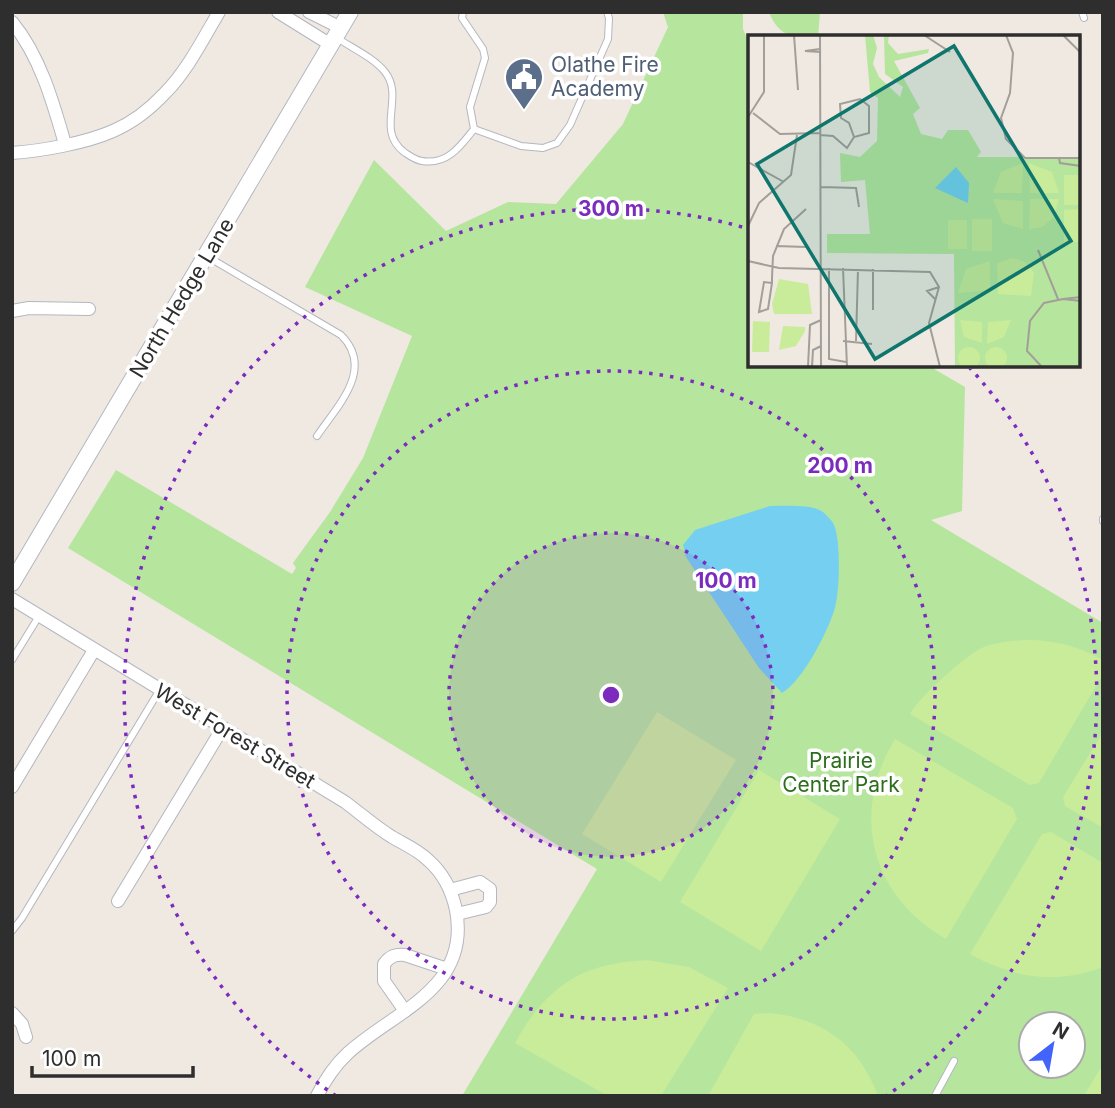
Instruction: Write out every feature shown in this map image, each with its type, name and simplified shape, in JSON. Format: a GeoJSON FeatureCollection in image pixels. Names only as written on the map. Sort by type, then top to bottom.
{"type":"FeatureCollection","features":[{"type":"Feature","properties":{"kind":"street"},"geometry":{"type":"LineString","coordinates":[[12,153],[65,144],[113,131],[144,112],[167,92],[219,12]]}},
{"type":"Feature","properties":{"kind":"street"},"geometry":{"type":"LineString","coordinates":[[278,12],[336,37]]}},
{"type":"Feature","properties":{"kind":"street"},"geometry":{"type":"LineString","coordinates":[[309,12],[336,37]]}},
{"type":"Feature","properties":{"kind":"street","name":"North Hedge Lane"},"geometry":{"type":"LineString","coordinates":[[12,583],[351,12]]}},
{"type":"Feature","properties":{"kind":"street"},"geometry":{"type":"LineString","coordinates":[[12,22],[41,73],[55,106],[65,144]]}},
{"type":"Feature","properties":{"kind":"street"},"geometry":{"type":"LineString","coordinates":[[12,311],[29,308],[89,309]]}},
{"type":"Feature","properties":{"kind":"street","name":"West Forest Street"},"geometry":{"type":"LineString","coordinates":[[12,599],[332,794],[429,860],[448,887]]}},
{"type":"Feature","properties":{"kind":"street"},"geometry":{"type":"LineString","coordinates":[[12,787],[94,650]]}},
{"type":"Feature","properties":{"kind":"street"},"geometry":{"type":"LineString","coordinates":[[118,901],[222,729]]}},
{"type":"Feature","properties":{"kind":"street"},"geometry":{"type":"LineString","coordinates":[[318,1095],[337,1064],[350,1051],[430,993],[447,969],[458,928],[457,914],[448,887],[481,882],[491,890],[490,902],[486,907],[457,914]]}},
{"type":"Feature","properties":{"kind":"street"},"geometry":{"type":"LineString","coordinates":[[404,1011],[384,981],[384,964],[390,957],[405,955],[447,969]]}},
{"type":"Feature","properties":{"kind":"street"},"geometry":{"type":"LineString","coordinates":[[12,1013],[22,1024],[26,1037]]}},
{"type":"Feature","properties":{"kind":"lane"},"geometry":{"type":"LineString","coordinates":[[463,12],[462,18],[467,29],[483,49],[485,58],[470,107],[474,130]]}},
{"type":"Feature","properties":{"kind":"lane"},"geometry":{"type":"LineString","coordinates":[[474,130],[521,146],[543,148],[557,143],[570,125],[608,39],[607,12]]}},
{"type":"Feature","properties":{"kind":"lane"},"geometry":{"type":"LineString","coordinates":[[336,37],[385,72],[393,87],[389,119],[391,134],[400,149],[415,160],[432,162],[448,157],[474,130]]}},
{"type":"Feature","properties":{"kind":"lane"},"geometry":{"type":"LineString","coordinates":[[207,256],[341,335],[351,345],[356,360],[355,376],[317,436]]}},
{"type":"Feature","properties":{"kind":"lane"},"geometry":{"type":"LineString","coordinates":[[12,660],[39,616]]}},
{"type":"Feature","properties":{"kind":"lane"},"geometry":{"type":"LineString","coordinates":[[12,931],[159,691]]}},
{"type":"Feature","properties":{"kind":"lane"},"geometry":{"type":"LineString","coordinates":[[935,1096],[954,1061]]}},
{"type":"Feature","properties":{"kind":"green space","name":"Prairie Center Park"},"geometry":{"type":"Polygon","coordinates":[[[663,12],[743,12],[743,29],[748,41],[748,368],[932,368],[965,387],[962,511],[931,520],[1103,623],[1103,1096],[462,1096],[597,869],[68,548],[116,470],[292,574],[296,568],[293,563],[330,512],[363,458],[412,336],[305,287],[374,160],[446,231],[508,202],[556,204],[623,124],[668,27],[663,12]]]}},
{"type":"Feature","properties":{"kind":"green space"},"geometry":{"type":"Polygon","coordinates":[[[769,12],[820,12],[818,35],[788,34],[773,21],[769,12]]]}},
{"type":"Feature","properties":{"kind":"green space"},"geometry":{"type":"Polygon","coordinates":[[[1027,640],[1066,645],[1103,660],[1103,674],[1039,783],[1030,785],[910,714],[941,679],[978,650],[1009,641],[1027,640]]]}},
{"type":"Feature","properties":{"kind":"green space"},"geometry":{"type":"Polygon","coordinates":[[[657,712],[736,760],[661,882],[582,834],[657,712]]]}},
{"type":"Feature","properties":{"kind":"green space"},"geometry":{"type":"Polygon","coordinates":[[[1103,732],[1103,828],[1065,806],[1063,797],[1103,732]]]}},
{"type":"Feature","properties":{"kind":"green space"},"geometry":{"type":"Polygon","coordinates":[[[895,739],[1013,808],[1017,819],[946,939],[920,921],[900,900],[885,876],[875,851],[871,823],[873,795],[881,767],[895,739]]]}},
{"type":"Feature","properties":{"kind":"green space"},"geometry":{"type":"Polygon","coordinates":[[[759,770],[840,819],[761,951],[680,902],[759,770]]]}},
{"type":"Feature","properties":{"kind":"green space"},"geometry":{"type":"Polygon","coordinates":[[[1051,832],[1103,863],[1103,967],[1068,976],[1035,976],[1003,969],[970,954],[1042,834],[1051,832]]]}},
{"type":"Feature","properties":{"kind":"green space"},"geometry":{"type":"Polygon","coordinates":[[[647,960],[689,967],[728,988],[661,1096],[608,1096],[515,1043],[540,1006],[568,981],[603,966],[647,960]]]}},
{"type":"Feature","properties":{"kind":"green space"},"geometry":{"type":"Polygon","coordinates":[[[769,1013],[806,1021],[837,1037],[861,1062],[878,1096],[708,1096],[754,1014],[769,1013]]]}},
{"type":"Feature","properties":{"kind":"green space"},"geometry":{"type":"Polygon","coordinates":[[[1103,1064],[1103,1096],[1085,1094],[1103,1064]]]}},
{"type":"Feature","properties":{"kind":"water"},"geometry":{"type":"Polygon","coordinates":[[[770,506],[805,507],[823,512],[834,525],[839,555],[838,593],[830,621],[806,668],[782,693],[759,668],[686,557],[683,545],[695,530],[770,506]]]}},
{"type":"Feature","properties":{"kind":"place","name":"Olathe Fire Academy"},"geometry":{"type":"Point","coordinates":[524,111]}}]}
